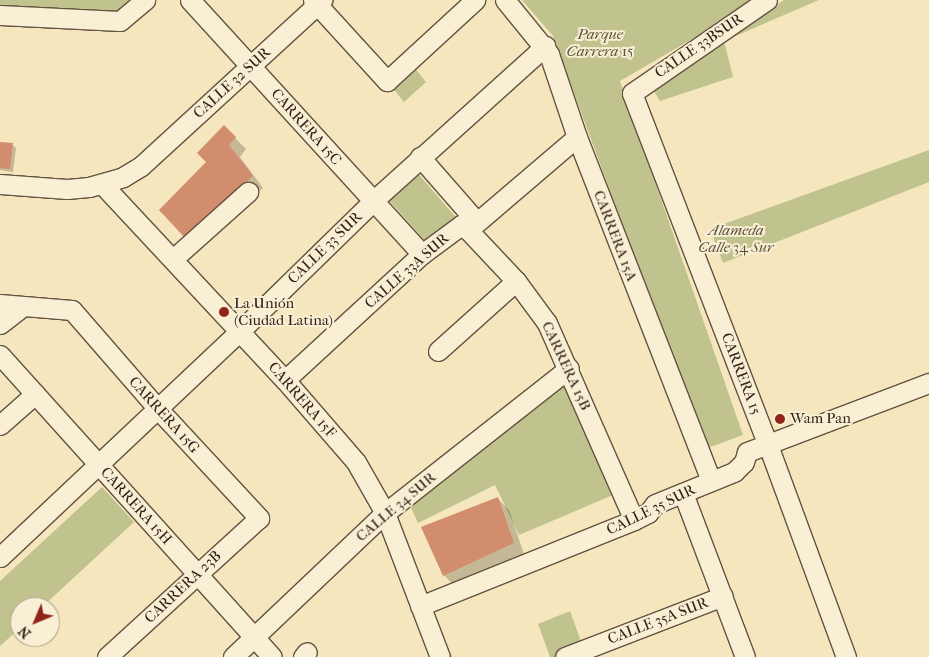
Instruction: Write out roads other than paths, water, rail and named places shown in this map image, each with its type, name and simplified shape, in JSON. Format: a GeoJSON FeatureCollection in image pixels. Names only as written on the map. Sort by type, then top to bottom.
{"type":"FeatureCollection","features":[{"type":"Feature","properties":{"kind":"street"},"geometry":{"type":"LineString","coordinates":[[0,15],[120,21],[145,0]]}},
{"type":"Feature","properties":{"kind":"street","name":"CARRERA 15C"},"geometry":{"type":"LineString","coordinates":[[190,0],[422,254]]}},
{"type":"Feature","properties":{"kind":"street"},"geometry":{"type":"LineString","coordinates":[[318,2],[387,81],[475,0]]}},
{"type":"Feature","properties":{"kind":"street","name":"CARRERA 15A"},"geometry":{"type":"LineString","coordinates":[[505,0],[545,46],[577,137],[711,482]]}},
{"type":"Feature","properties":{"kind":"street","name":"CALLE 33BSUR"},"geometry":{"type":"LineString","coordinates":[[632,92],[766,0]]}},
{"type":"Feature","properties":{"kind":"street","name":"CALLE 32 SUR"},"geometry":{"type":"LineString","coordinates":[[0,184],[67,189],[102,184],[123,177],[141,166],[318,2]]}},
{"type":"Feature","properties":{"kind":"street","name":"CALLE 33 SUR"},"geometry":{"type":"LineString","coordinates":[[0,557],[240,331],[373,201],[545,46]]}},
{"type":"Feature","properties":{"kind":"street","name":"CARRERA 15"},"geometry":{"type":"LineString","coordinates":[[632,92],[768,445],[846,657]]}},
{"type":"Feature","properties":{"kind":"street","name":"CALLE 33A SUR"},"geometry":{"type":"LineString","coordinates":[[285,380],[422,254],[461,225],[473,226],[577,137]]}},
{"type":"Feature","properties":{"kind":"street","name":"CARRERA 15B"},"geometry":{"type":"LineString","coordinates":[[420,158],[516,281],[547,324],[569,368],[634,520]]}},
{"type":"Feature","properties":{"kind":"street","name":"CARRERA 15F"},"geometry":{"type":"LineString","coordinates":[[102,184],[285,380],[356,462],[385,513],[440,657]]}},
{"type":"Feature","properties":{"kind":"street"},"geometry":{"type":"LineString","coordinates":[[173,259],[248,192]]}},
{"type":"Feature","properties":{"kind":"street"},"geometry":{"type":"LineString","coordinates":[[438,351],[516,281]]}},
{"type":"Feature","properties":{"kind":"street"},"geometry":{"type":"LineString","coordinates":[[0,304],[23,306]]}},
{"type":"Feature","properties":{"kind":"street"},"geometry":{"type":"LineString","coordinates":[[0,324],[23,306]]}},
{"type":"Feature","properties":{"kind":"street","name":"CARRERA 15G"},"geometry":{"type":"LineString","coordinates":[[23,306],[72,310],[258,518]]}},
{"type":"Feature","properties":{"kind":"street","name":"CARRERA 15H"},"geometry":{"type":"LineString","coordinates":[[0,355],[272,657]]}},
{"type":"Feature","properties":{"kind":"street","name":"CALLE 34 SUR"},"geometry":{"type":"LineString","coordinates":[[233,657],[385,513],[569,368]]}},
{"type":"Feature","properties":{"kind":"street","name":"CALLE 35 SUR"},"geometry":{"type":"LineString","coordinates":[[420,606],[634,520],[648,513],[655,504],[734,472],[744,462],[747,452],[929,382]]}},
{"type":"Feature","properties":{"kind":"street"},"geometry":{"type":"LineString","coordinates":[[0,425],[35,394]]}},
{"type":"Feature","properties":{"kind":"street"},"geometry":{"type":"LineString","coordinates":[[683,494],[745,657]]}},
{"type":"Feature","properties":{"kind":"street","name":"CARRERA 23B"},"geometry":{"type":"LineString","coordinates":[[107,657],[258,518]]}},
{"type":"Feature","properties":{"kind":"street","name":"CALLE 35A SUR"},"geometry":{"type":"LineString","coordinates":[[565,657],[723,596]]}},
{"type":"Feature","properties":{"kind":"place","name":"La Unión (Ciudad Latina)"},"geometry":{"type":"Point","coordinates":[224,312]}},
{"type":"Feature","properties":{"kind":"place","name":"Wam Pan"},"geometry":{"type":"Point","coordinates":[780,419]}},
{"type":"Feature","properties":{"kind":"park label","name":"Parque Carrera 15"},"geometry":{"type":"Point","coordinates":[600,42]}},
{"type":"Feature","properties":{"kind":"park label","name":"Alameda Calle 34 Sur"},"geometry":{"type":"Point","coordinates":[736,238]}}]}
